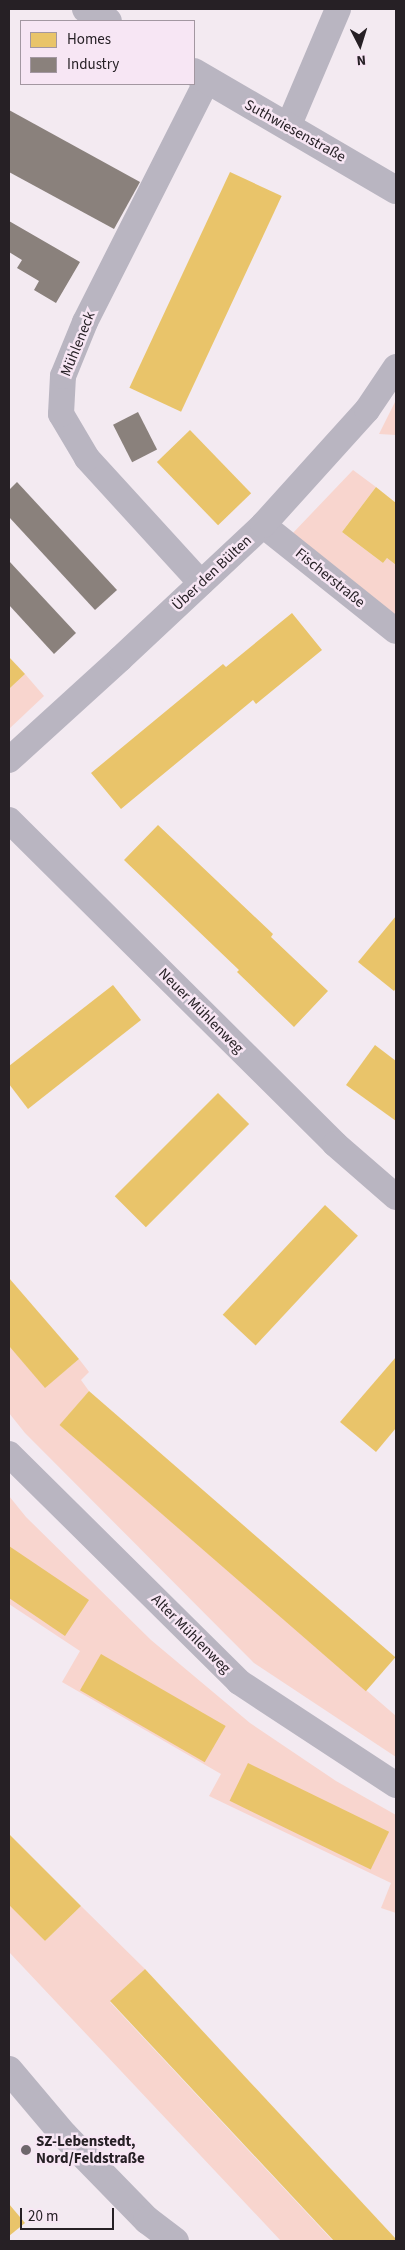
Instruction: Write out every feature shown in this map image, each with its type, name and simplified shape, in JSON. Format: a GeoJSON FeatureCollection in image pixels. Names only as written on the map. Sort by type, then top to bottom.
{"type":"FeatureCollection","features":[{"type":"Feature","properties":{"kind":"street"},"geometry":{"type":"LineString","coordinates":[[86,9],[106,20]]}},
{"type":"Feature","properties":{"kind":"street"},"geometry":{"type":"LineString","coordinates":[[288,127],[338,9]]}},
{"type":"Feature","properties":{"kind":"street","name":"Suthwiesenstraße"},"geometry":{"type":"LineString","coordinates":[[201,77],[396,190]]}},
{"type":"Feature","properties":{"kind":"street","name":"Mühleneck"},"geometry":{"type":"LineString","coordinates":[[201,77],[85,322],[63,376],[61,414],[87,458],[201,583]]}},
{"type":"Feature","properties":{"kind":"street","name":"Über den Bülten"},"geometry":{"type":"LineString","coordinates":[[9,760],[263,525],[367,410],[396,367]]}},
{"type":"Feature","properties":{"kind":"street","name":"Fischerstraße"},"geometry":{"type":"LineString","coordinates":[[263,525],[396,632]]}},
{"type":"Feature","properties":{"kind":"street","name":"Neuer Mühlenweg"},"geometry":{"type":"LineString","coordinates":[[9,820],[335,1144],[396,1197]]}},
{"type":"Feature","properties":{"kind":"street","name":"Alter Mühlenweg"},"geometry":{"type":"LineString","coordinates":[[9,1454],[239,1682],[396,1785]]}},
{"type":"Feature","properties":{"kind":"street"},"geometry":{"type":"LineString","coordinates":[[9,2070],[64,2134],[147,2220],[175,2241]]}},
{"type":"Feature","properties":{"kind":"shaded area"},"geometry":{"type":"Polygon","coordinates":[[[396,400],[396,435],[379,434],[396,400]]]}},
{"type":"Feature","properties":{"kind":"shaded area"},"geometry":{"type":"Polygon","coordinates":[[[353,470],[376,487],[342,532],[383,563],[387,558],[396,565],[396,616],[291,535],[353,470]]]}},
{"type":"Feature","properties":{"kind":"shaded area"},"geometry":{"type":"Polygon","coordinates":[[[25,674],[44,696],[9,729],[9,689],[25,674]]]}},
{"type":"Feature","properties":{"kind":"shaded area"},"geometry":{"type":"Polygon","coordinates":[[[9,1346],[45,1387],[79,1359],[89,1372],[81,1380],[89,1391],[60,1425],[396,1716],[396,1757],[254,1663],[25,1433],[9,1413],[9,1346]]]}},
{"type":"Feature","properties":{"kind":"shaded area"},"geometry":{"type":"Polygon","coordinates":[[[9,1496],[26,1517],[151,1640],[250,1723],[336,1781],[396,1815],[396,1913],[381,1908],[391,1883],[209,1796],[221,1774],[62,1682],[80,1651],[9,1604],[9,1496]]]}},
{"type":"Feature","properties":{"kind":"shaded area"},"geometry":{"type":"Polygon","coordinates":[[[9,1905],[45,1941],[81,1906],[145,1969],[110,2002],[333,2241],[281,2241],[9,1952],[9,1905]]]}},
{"type":"Feature","properties":{"kind":"building: Homes"},"geometry":{"type":"Polygon","coordinates":[[[230,172],[282,196],[181,412],[129,388],[230,172]]]}},
{"type":"Feature","properties":{"kind":"building: Homes"},"geometry":{"type":"Polygon","coordinates":[[[190,430],[251,493],[218,525],[157,462],[190,430]]]}},
{"type":"Feature","properties":{"kind":"building: Homes"},"geometry":{"type":"Polygon","coordinates":[[[376,487],[396,503],[396,565],[387,558],[383,563],[342,532],[376,487]]]}},
{"type":"Feature","properties":{"kind":"building: Homes"},"geometry":{"type":"Polygon","coordinates":[[[292,613],[322,650],[256,704],[253,700],[121,809],[91,773],[223,664],[226,667],[292,613]]]}},
{"type":"Feature","properties":{"kind":"building: Homes"},"geometry":{"type":"Polygon","coordinates":[[[9,657],[25,674],[9,689],[9,657]]]}},
{"type":"Feature","properties":{"kind":"building: Homes"},"geometry":{"type":"Polygon","coordinates":[[[158,825],[273,934],[271,937],[328,991],[294,1027],[237,972],[239,970],[124,860],[158,825]]]}},
{"type":"Feature","properties":{"kind":"building: Homes"},"geometry":{"type":"Polygon","coordinates":[[[396,916],[396,988],[394,991],[358,962],[396,916]]]}},
{"type":"Feature","properties":{"kind":"building: Homes"},"geometry":{"type":"Polygon","coordinates":[[[113,985],[141,1020],[28,1109],[9,1084],[9,1066],[113,985]]]}},
{"type":"Feature","properties":{"kind":"building: Homes"},"geometry":{"type":"Polygon","coordinates":[[[375,1045],[396,1061],[396,1121],[346,1085],[375,1045]]]}},
{"type":"Feature","properties":{"kind":"building: Homes"},"geometry":{"type":"Polygon","coordinates":[[[218,1093],[249,1124],[146,1227],[115,1196],[218,1093]]]}},
{"type":"Feature","properties":{"kind":"building: Homes"},"geometry":{"type":"Polygon","coordinates":[[[325,1205],[358,1236],[256,1345],[223,1315],[325,1205]]]}},
{"type":"Feature","properties":{"kind":"building: Homes"},"geometry":{"type":"Polygon","coordinates":[[[9,1278],[79,1359],[45,1388],[9,1346],[9,1278]]]}},
{"type":"Feature","properties":{"kind":"building: Homes"},"geometry":{"type":"Polygon","coordinates":[[[396,1357],[396,1428],[376,1452],[340,1422],[396,1357]]]}},
{"type":"Feature","properties":{"kind":"building: Homes"},"geometry":{"type":"Polygon","coordinates":[[[89,1391],[395,1657],[366,1691],[59,1425],[89,1391]]]}},
{"type":"Feature","properties":{"kind":"building: Homes"},"geometry":{"type":"Polygon","coordinates":[[[9,1546],[89,1600],[65,1636],[9,1598],[9,1546]]]}},
{"type":"Feature","properties":{"kind":"building: Homes"},"geometry":{"type":"Polygon","coordinates":[[[101,1654],[226,1726],[205,1762],[80,1690],[101,1654]]]}},
{"type":"Feature","properties":{"kind":"building: Homes"},"geometry":{"type":"Polygon","coordinates":[[[248,1763],[389,1832],[371,1870],[230,1801],[248,1763]]]}},
{"type":"Feature","properties":{"kind":"building: Homes"},"geometry":{"type":"Polygon","coordinates":[[[9,1834],[81,1906],[45,1941],[9,1905],[9,1834]]]}},
{"type":"Feature","properties":{"kind":"building: Homes"},"geometry":{"type":"Polygon","coordinates":[[[145,1969],[396,2241],[334,2241],[110,2001],[145,1969]]]}},
{"type":"Feature","properties":{"kind":"building: Homes"},"geometry":{"type":"Polygon","coordinates":[[[9,2204],[25,2223],[9,2236],[9,2204]]]}},
{"type":"Feature","properties":{"kind":"building: Industry"},"geometry":{"type":"Polygon","coordinates":[[[9,110],[140,182],[114,229],[9,172],[9,110]]]}},
{"type":"Feature","properties":{"kind":"building: Industry"},"geometry":{"type":"Polygon","coordinates":[[[9,221],[80,262],[56,303],[34,290],[39,281],[17,268],[22,260],[9,252],[9,221]]]}},
{"type":"Feature","properties":{"kind":"building: Industry"},"geometry":{"type":"Polygon","coordinates":[[[138,412],[157,449],[132,462],[113,425],[138,412]]]}},
{"type":"Feature","properties":{"kind":"building: Industry"},"geometry":{"type":"Polygon","coordinates":[[[17,482],[117,590],[95,610],[9,517],[9,490],[17,482]]]}},
{"type":"Feature","properties":{"kind":"building: Industry"},"geometry":{"type":"Polygon","coordinates":[[[9,561],[76,633],[54,654],[9,605],[9,561]]]}},
{"type":"Feature","properties":{"kind":"place","name":"SZ-Lebenstedt, Nord/Feldstraße"},"geometry":{"type":"Point","coordinates":[26,2150]}}]}
